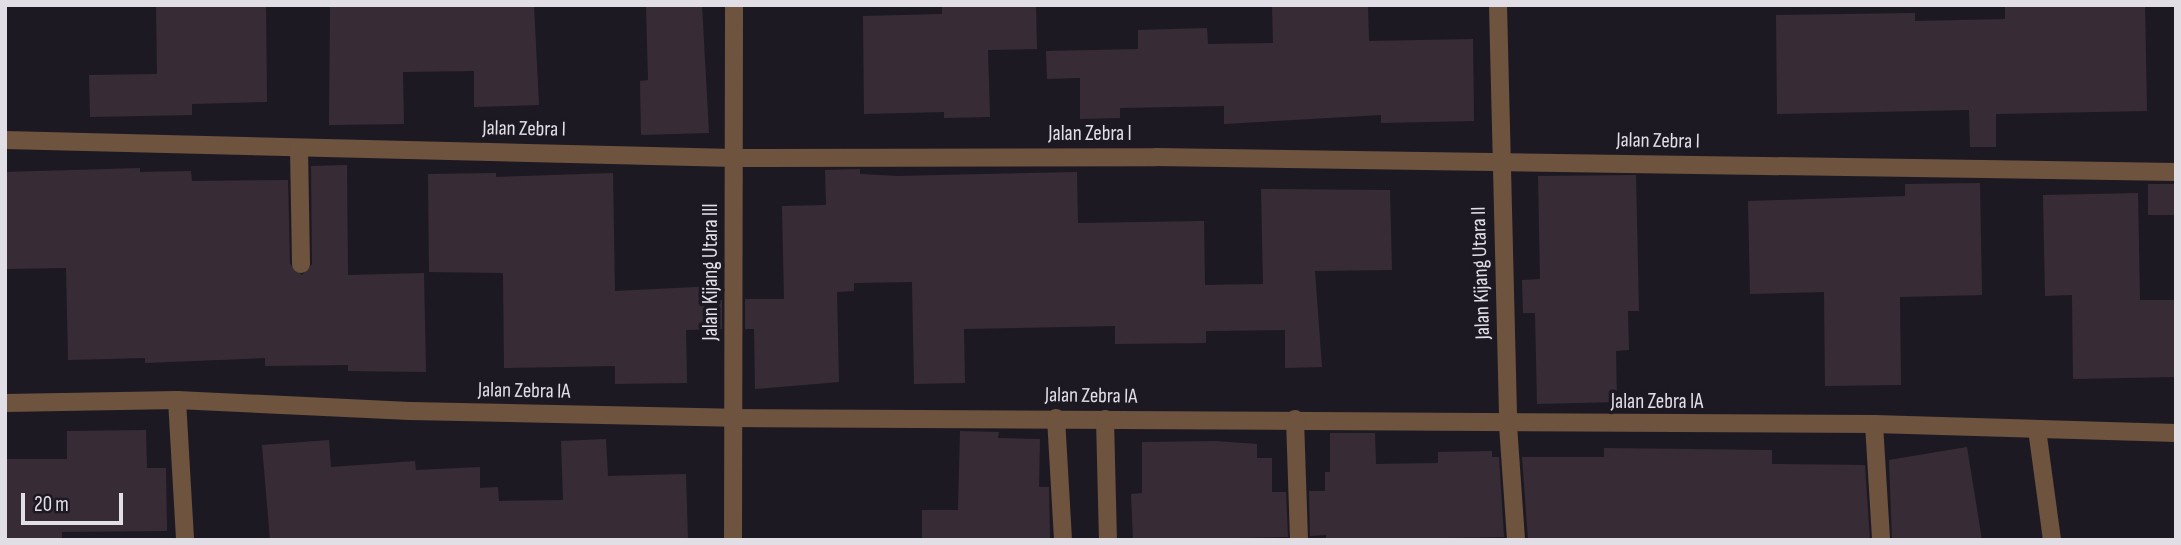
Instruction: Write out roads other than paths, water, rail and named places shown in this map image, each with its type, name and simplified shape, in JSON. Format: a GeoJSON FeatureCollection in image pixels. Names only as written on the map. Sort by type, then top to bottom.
{"type":"FeatureCollection","features":[{"type":"Feature","properties":{"kind":"street","name":"Jalan Kijang Utara III"},"geometry":{"type":"LineString","coordinates":[[733,540],[734,5]]}},
{"type":"Feature","properties":{"kind":"street","name":"Jalan Kijang Utara II"},"geometry":{"type":"LineString","coordinates":[[1498,5],[1508,425],[1516,540]]}},
{"type":"Feature","properties":{"kind":"street","name":"Jalan Zebra I"},"geometry":{"type":"LineString","coordinates":[[5,140],[734,158],[1500,161],[2176,172]]}},
{"type":"Feature","properties":{"kind":"street"},"geometry":{"type":"LineString","coordinates":[[299,148],[301,264]]}},
{"type":"Feature","properties":{"kind":"street"},"geometry":{"type":"LineString","coordinates":[[177,400],[185,540]]}},
{"type":"Feature","properties":{"kind":"street","name":"Jalan Zebra IA"},"geometry":{"type":"LineString","coordinates":[[5,402],[177,400],[410,411],[732,418],[1295,419],[1508,425],[1874,424],[2176,433]]}},
{"type":"Feature","properties":{"kind":"street"},"geometry":{"type":"LineString","coordinates":[[1056,418],[1063,540]]}},
{"type":"Feature","properties":{"kind":"street"},"geometry":{"type":"LineString","coordinates":[[1105,419],[1108,540]]}},
{"type":"Feature","properties":{"kind":"street"},"geometry":{"type":"LineString","coordinates":[[1295,419],[1299,540]]}},
{"type":"Feature","properties":{"kind":"street"},"geometry":{"type":"LineString","coordinates":[[1874,424],[1881,540]]}},
{"type":"Feature","properties":{"kind":"street"},"geometry":{"type":"LineString","coordinates":[[2038,429],[2052,540]]}}]}
